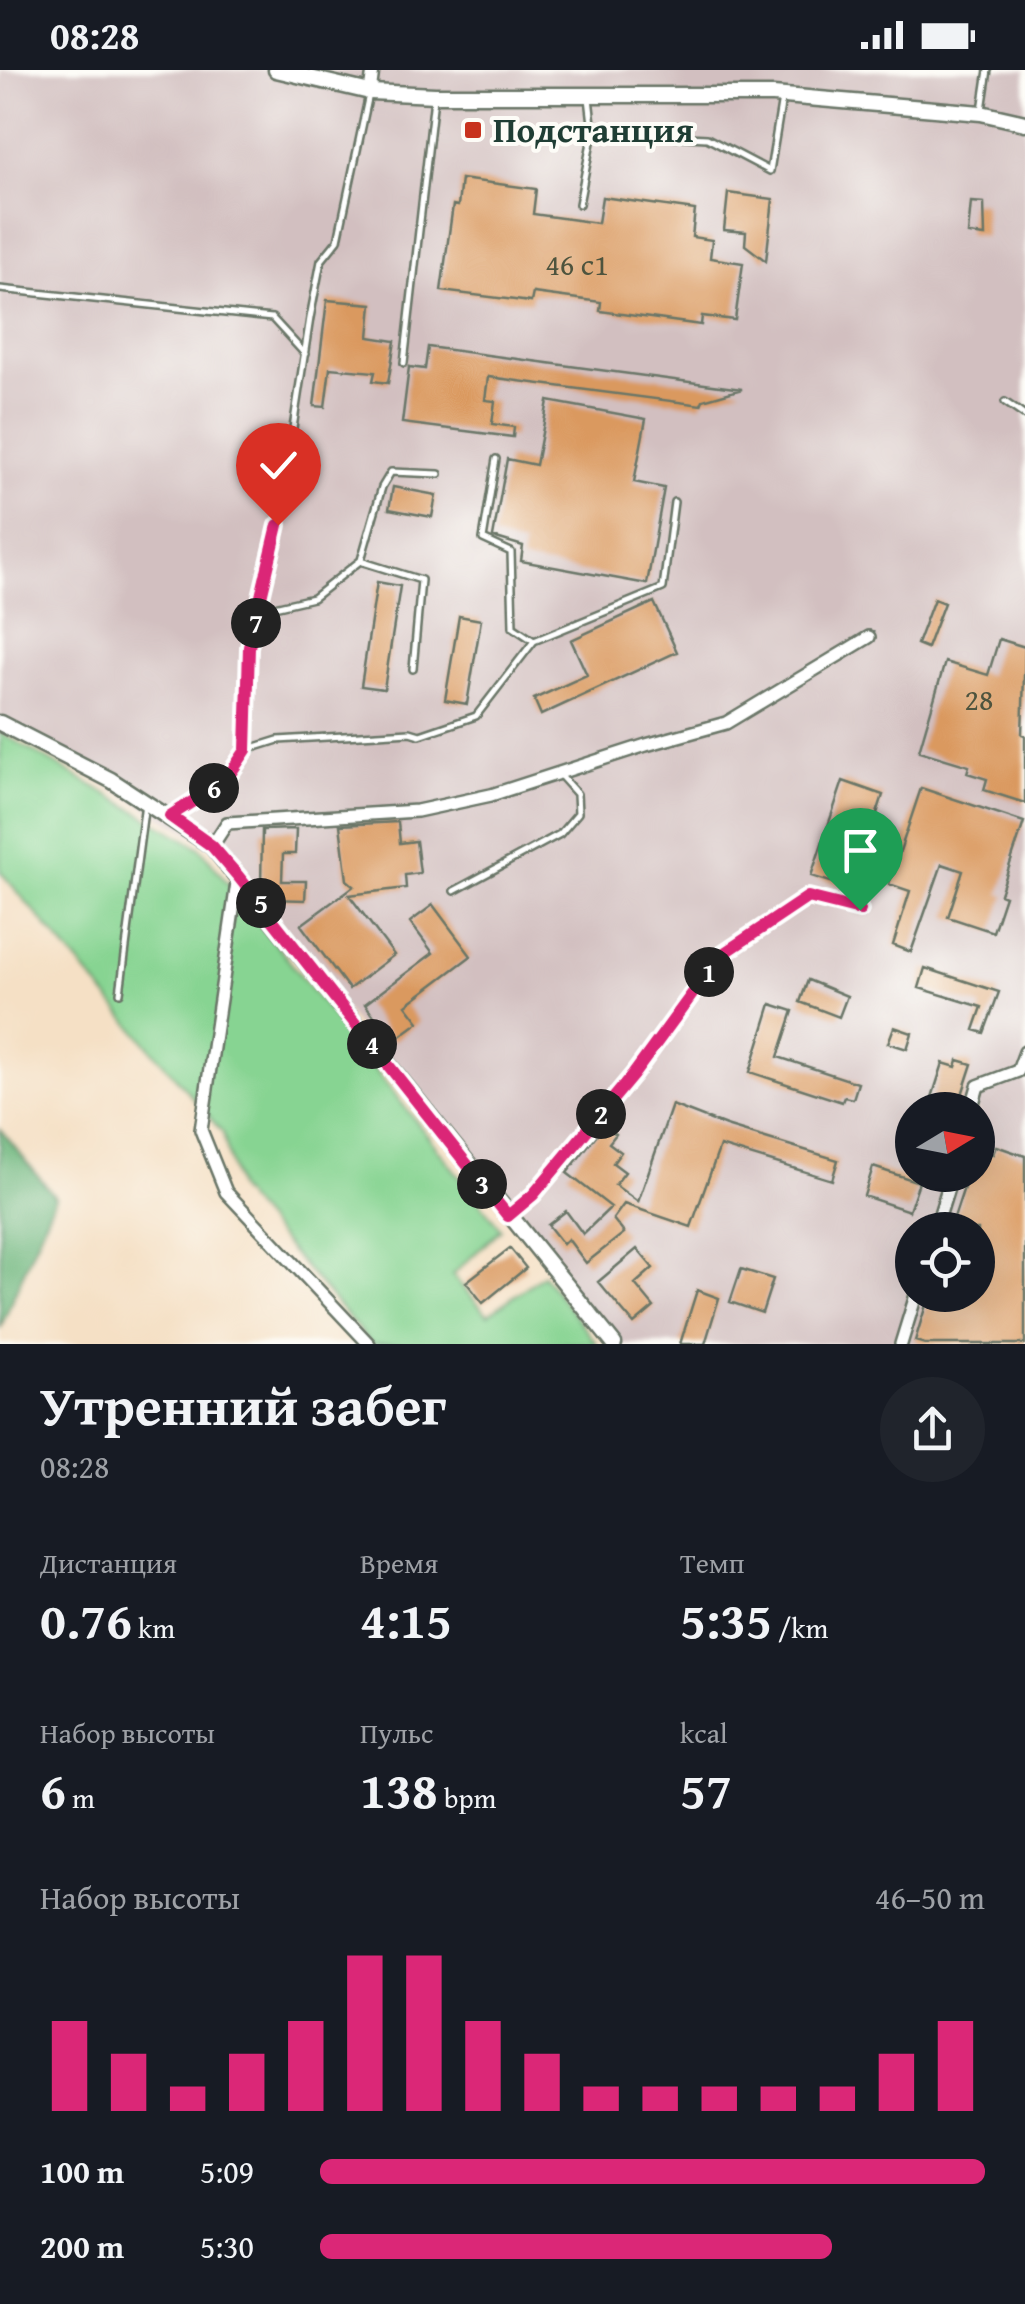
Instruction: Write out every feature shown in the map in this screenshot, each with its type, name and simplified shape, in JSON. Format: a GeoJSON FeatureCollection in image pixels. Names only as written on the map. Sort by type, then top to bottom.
{"type":"FeatureCollection","features":[{"type":"Feature","properties":{"kind":"street"},"geometry":{"type":"LineString","coordinates":[[276,70],[370,92],[782,96],[982,113],[1025,122]]}},
{"type":"Feature","properties":{"kind":"street"},"geometry":{"type":"LineString","coordinates":[[370,92],[373,70]]}},
{"type":"Feature","properties":{"kind":"street"},"geometry":{"type":"LineString","coordinates":[[212,846],[227,823],[417,811],[491,795],[646,744],[726,723],[869,637]]}},
{"type":"Feature","properties":{"kind":"street"},"geometry":{"type":"LineString","coordinates":[[0,722],[145,800],[212,846],[614,1344]]}},
{"type":"Feature","properties":{"kind":"street"},"geometry":{"type":"LineString","coordinates":[[238,876],[201,1130],[226,1192],[369,1344]]}},
{"type":"Feature","properties":{"kind":"street"},"geometry":{"type":"LineString","coordinates":[[976,1092],[978,1086],[1018,1071],[1025,1052]]}},
{"type":"Feature","properties":{"kind":"street"},"geometry":{"type":"LineString","coordinates":[[901,1344],[911,1312]]}},
{"type":"Feature","properties":{"kind":"lane"},"geometry":{"type":"LineString","coordinates":[[982,113],[988,70]]}},
{"type":"Feature","properties":{"kind":"lane"},"geometry":{"type":"LineString","coordinates":[[170,816],[226,780],[246,750],[249,647],[278,525],[322,261],[338,240],[370,92]]}},
{"type":"Feature","properties":{"kind":"lane"},"geometry":{"type":"LineString","coordinates":[[404,363],[434,95]]}},
{"type":"Feature","properties":{"kind":"lane"},"geometry":{"type":"LineString","coordinates":[[580,204],[592,132],[589,95]]}},
{"type":"Feature","properties":{"kind":"lane"},"geometry":{"type":"LineString","coordinates":[[592,132],[707,138],[770,170],[782,96]]}},
{"type":"Feature","properties":{"kind":"lane"},"geometry":{"type":"LineString","coordinates":[[0,289],[272,318],[305,354]]}},
{"type":"Feature","properties":{"kind":"lane"},"geometry":{"type":"LineString","coordinates":[[1005,402],[1025,416]]}},
{"type":"Feature","properties":{"kind":"lane"},"geometry":{"type":"LineString","coordinates":[[496,459],[483,539],[512,552],[514,627],[534,641]]}},
{"type":"Feature","properties":{"kind":"lane"},"geometry":{"type":"LineString","coordinates":[[259,610],[313,598],[360,561],[382,487],[391,472],[439,474]]}},
{"type":"Feature","properties":{"kind":"lane"},"geometry":{"type":"LineString","coordinates":[[246,750],[278,740],[410,732],[420,735],[476,716],[534,641],[662,588],[674,502]]}},
{"type":"Feature","properties":{"kind":"lane"},"geometry":{"type":"LineString","coordinates":[[360,561],[421,580],[413,669]]}},
{"type":"Feature","properties":{"kind":"lane"},"geometry":{"type":"LineString","coordinates":[[454,892],[560,834],[578,813],[577,794],[559,774]]}},
{"type":"Feature","properties":{"kind":"lane"},"geometry":{"type":"LineString","coordinates":[[120,993],[145,800]]}},
{"type":"Feature","properties":{"kind":"lane"},"geometry":{"type":"LineString","coordinates":[[508,1216],[533,1195],[633,1075],[720,956],[808,897],[860,910]]}},
{"type":"Feature","properties":{"kind":"shaded area"},"geometry":{"type":"Polygon","coordinates":[[[0,70],[1025,70],[1025,1344],[614,1344],[212,846],[0,724],[0,70]]]}},
{"type":"Feature","properties":{"kind":"green space"},"geometry":{"type":"Polygon","coordinates":[[[0,732],[200,848],[501,1229],[452,1275],[488,1315],[543,1275],[597,1344],[371,1344],[237,1189],[223,1133],[0,871],[0,732]]]}},
{"type":"Feature","properties":{"kind":"green space"},"geometry":{"type":"Polygon","coordinates":[[[0,1129],[55,1197],[0,1329],[0,1129]]]}},
{"type":"Feature","properties":{"kind":"building"},"geometry":{"type":"Polygon","coordinates":[[[461,179],[536,189],[533,214],[598,223],[602,197],[695,210],[692,237],[712,240],[710,258],[743,263],[735,320],[702,316],[701,325],[600,311],[601,302],[533,293],[531,302],[441,291],[453,205],[458,206],[461,179]]]}},
{"type":"Feature","properties":{"kind":"building"},"geometry":{"type":"Polygon","coordinates":[[[728,193],[773,199],[766,261],[745,245],[746,232],[724,230],[728,193]]]}},
{"type":"Feature","properties":{"kind":"building"},"geometry":{"type":"Polygon","coordinates":[[[971,202],[984,203],[985,236],[968,234],[971,202]]]}},
{"type":"Feature","properties":{"kind":"building"},"geometry":{"type":"Polygon","coordinates":[[[327,300],[372,304],[369,337],[395,341],[388,383],[373,381],[375,372],[330,368],[325,407],[314,406],[327,300]]]}},
{"type":"Feature","properties":{"kind":"building"},"geometry":{"type":"Polygon","coordinates":[[[428,347],[742,389],[703,400],[701,405],[488,377],[485,400],[495,401],[492,424],[514,427],[513,437],[402,423],[409,367],[425,369],[428,347]]]}},
{"type":"Feature","properties":{"kind":"building"},"geometry":{"type":"Polygon","coordinates":[[[548,401],[646,419],[634,482],[664,488],[647,584],[521,561],[523,546],[493,537],[507,459],[536,465],[548,401]]]}},
{"type":"Feature","properties":{"kind":"building"},"geometry":{"type":"Polygon","coordinates":[[[393,487],[436,495],[432,517],[389,509],[393,487]]]}},
{"type":"Feature","properties":{"kind":"building"},"geometry":{"type":"Polygon","coordinates":[[[377,582],[400,586],[384,689],[361,686],[377,582]]]}},
{"type":"Feature","properties":{"kind":"building"},"geometry":{"type":"Polygon","coordinates":[[[934,599],[944,603],[927,648],[917,644],[934,599]]]}},
{"type":"Feature","properties":{"kind":"building"},"geometry":{"type":"Polygon","coordinates":[[[654,602],[677,652],[541,715],[534,699],[587,675],[571,640],[654,602]]]}},
{"type":"Feature","properties":{"kind":"building"},"geometry":{"type":"Polygon","coordinates":[[[459,616],[481,620],[467,704],[445,700],[459,616]]]}},
{"type":"Feature","properties":{"kind":"building"},"geometry":{"type":"Polygon","coordinates":[[[999,639],[1025,647],[1025,803],[984,790],[987,779],[967,773],[969,766],[919,751],[945,662],[988,675],[999,639]]]}},
{"type":"Feature","properties":{"kind":"building"},"geometry":{"type":"Polygon","coordinates":[[[843,781],[883,795],[872,829],[863,826],[843,886],[811,876],[843,781]]]}},
{"type":"Feature","properties":{"kind":"building"},"geometry":{"type":"Polygon","coordinates":[[[921,788],[1024,822],[1000,894],[1005,896],[993,932],[948,917],[963,871],[942,864],[911,952],[893,945],[910,891],[889,884],[921,788]]]}},
{"type":"Feature","properties":{"kind":"building"},"geometry":{"type":"Polygon","coordinates":[[[398,822],[400,843],[416,841],[420,873],[405,875],[406,888],[349,895],[394,955],[349,989],[301,925],[354,886],[347,880],[340,825],[398,822]]]}},
{"type":"Feature","properties":{"kind":"building"},"geometry":{"type":"Polygon","coordinates":[[[296,829],[295,854],[283,854],[282,881],[306,881],[305,900],[270,899],[261,886],[262,830],[296,829]]]}},
{"type":"Feature","properties":{"kind":"building"},"geometry":{"type":"Polygon","coordinates":[[[433,905],[471,956],[406,1005],[419,1022],[393,1041],[365,1004],[433,953],[410,922],[433,905]]]}},
{"type":"Feature","properties":{"kind":"building"},"geometry":{"type":"Polygon","coordinates":[[[925,968],[999,992],[984,1033],[974,1030],[982,1007],[919,988],[925,968]]]}},
{"type":"Feature","properties":{"kind":"building"},"geometry":{"type":"Polygon","coordinates":[[[808,980],[847,996],[839,1017],[800,1002],[808,980]]]}},
{"type":"Feature","properties":{"kind":"building"},"geometry":{"type":"Polygon","coordinates":[[[771,1004],[793,1011],[778,1057],[858,1083],[853,1099],[844,1097],[842,1102],[750,1072],[771,1004]]]}},
{"type":"Feature","properties":{"kind":"building"},"geometry":{"type":"Polygon","coordinates":[[[894,1027],[912,1033],[907,1049],[888,1043],[894,1027]]]}},
{"type":"Feature","properties":{"kind":"building"},"geometry":{"type":"Polygon","coordinates":[[[958,1060],[972,1064],[963,1092],[934,1092],[943,1063],[956,1067],[958,1060]]]}},
{"type":"Feature","properties":{"kind":"building"},"geometry":{"type":"Polygon","coordinates":[[[672,1105],[838,1160],[832,1180],[720,1146],[691,1227],[624,1204],[613,1219],[624,1233],[586,1263],[568,1239],[563,1244],[548,1225],[566,1211],[583,1234],[611,1207],[567,1173],[604,1125],[616,1134],[609,1143],[621,1152],[613,1163],[625,1172],[615,1185],[638,1202],[672,1105]]]}},
{"type":"Feature","properties":{"kind":"building"},"geometry":{"type":"Polygon","coordinates":[[[995,1149],[1025,1156],[1025,1344],[915,1341],[924,1312],[995,1312],[995,1212],[956,1212],[962,1192],[995,1192],[995,1149]]]}},
{"type":"Feature","properties":{"kind":"building"},"geometry":{"type":"Polygon","coordinates":[[[873,1167],[895,1174],[895,1192],[916,1192],[909,1211],[864,1196],[873,1167]]]}},
{"type":"Feature","properties":{"kind":"building"},"geometry":{"type":"Polygon","coordinates":[[[510,1248],[526,1268],[483,1303],[466,1282],[510,1248]]]}},
{"type":"Feature","properties":{"kind":"building"},"geometry":{"type":"Polygon","coordinates":[[[637,1249],[653,1268],[635,1284],[654,1307],[634,1324],[598,1282],[637,1249]]]}},
{"type":"Feature","properties":{"kind":"building"},"geometry":{"type":"Polygon","coordinates":[[[741,1269],[773,1279],[762,1313],[730,1302],[741,1269]]]}},
{"type":"Feature","properties":{"kind":"building"},"geometry":{"type":"Polygon","coordinates":[[[697,1290],[719,1298],[705,1344],[680,1344],[697,1290]]]}},
{"type":"Feature","properties":{"kind":"place","name":"Подстанция"},"geometry":{"type":"Point","coordinates":[473,130]}},
{"type":"Feature","properties":{"kind":"route"},"geometry":{"type":"LineString","coordinates":[[278,525],[249,647],[246,750],[226,780],[170,816],[212,846],[272,916],[508,1216],[533,1195],[650,1055],[720,956],[808,897],[860,910]]}}]}
